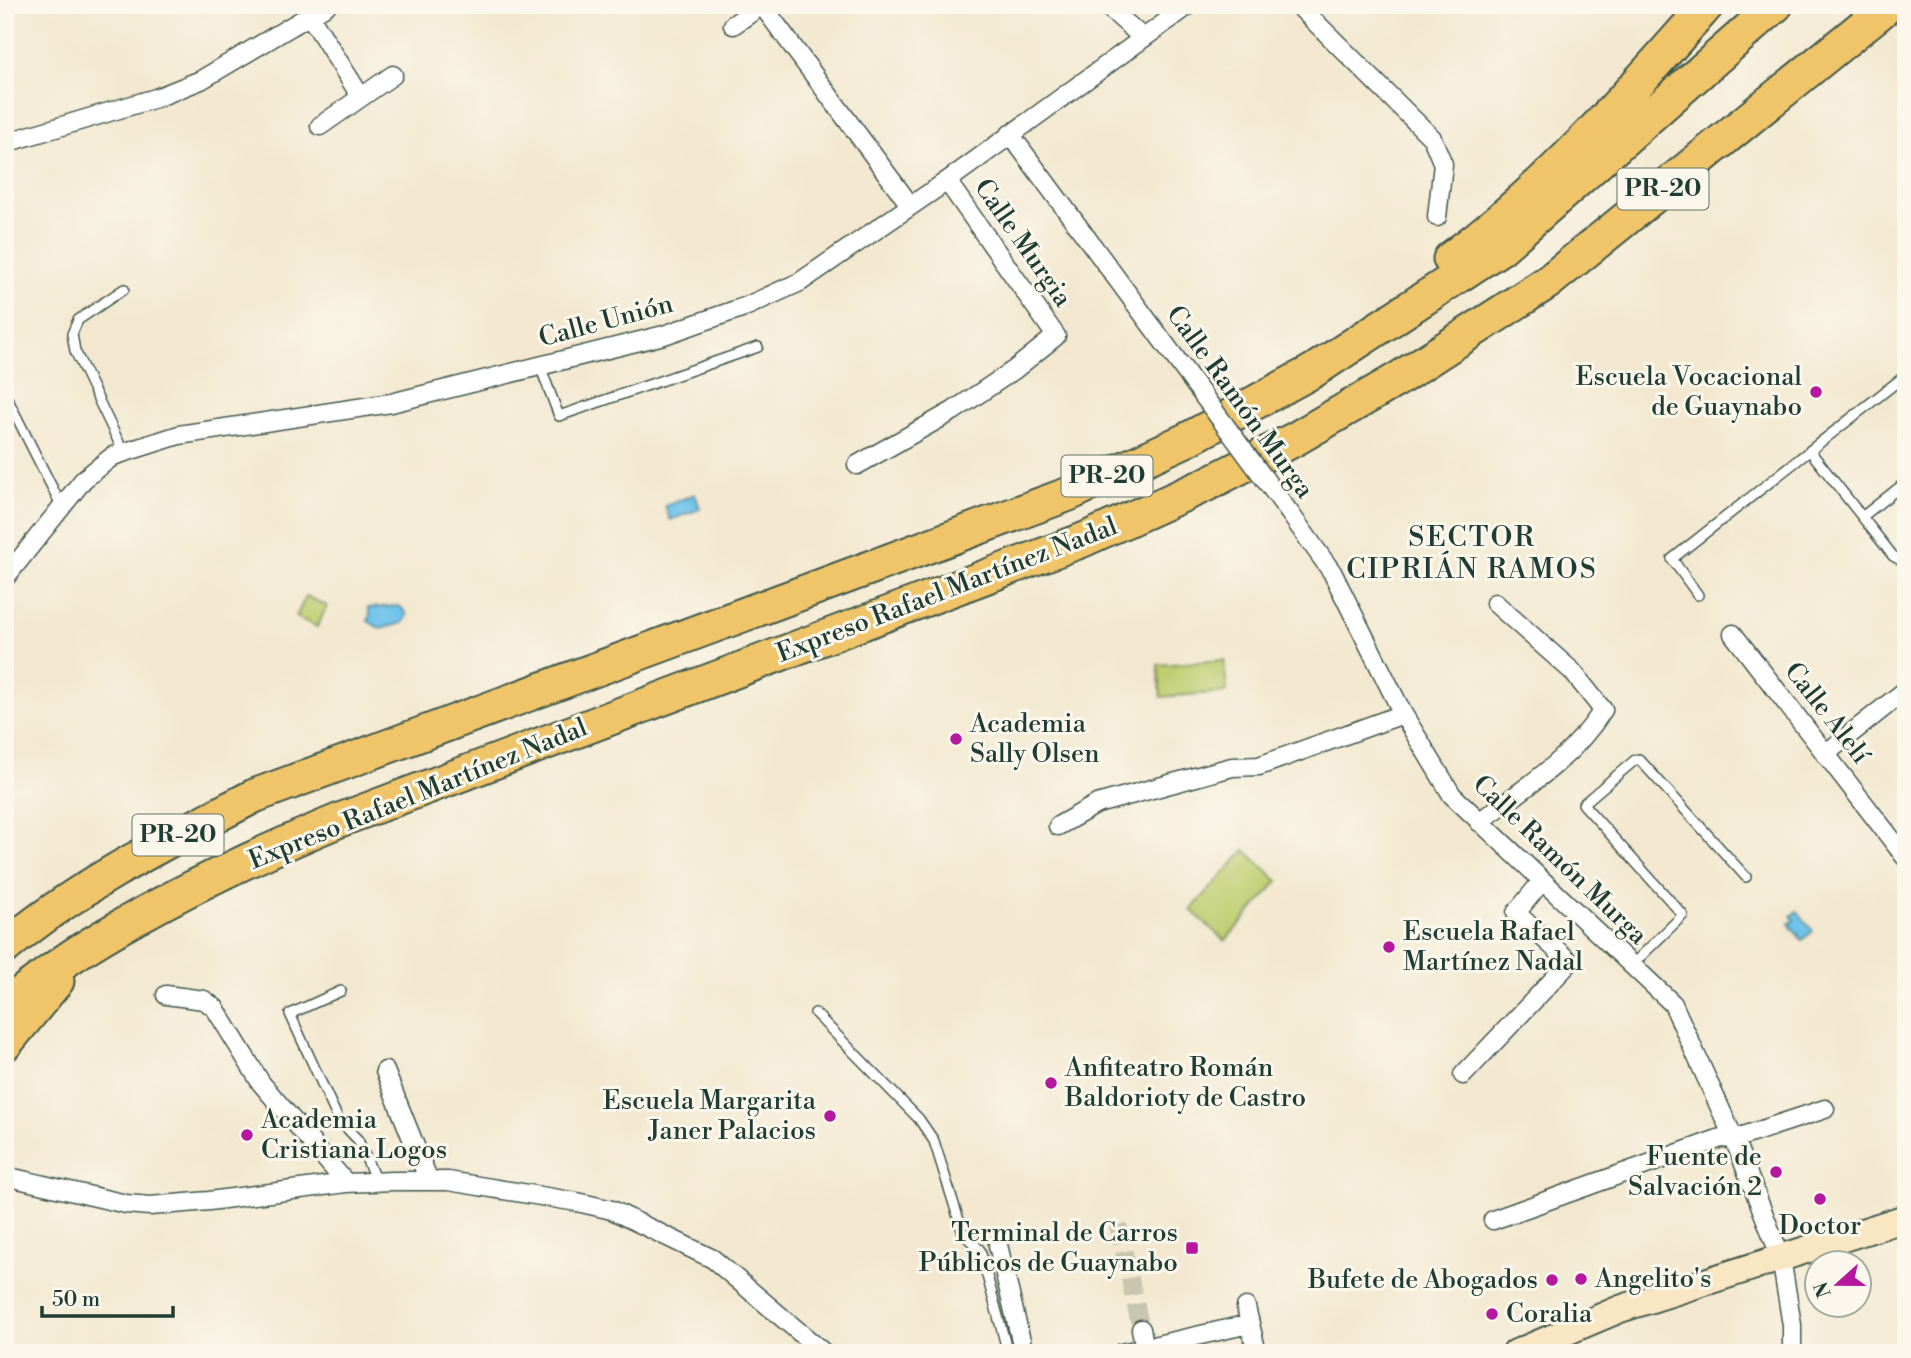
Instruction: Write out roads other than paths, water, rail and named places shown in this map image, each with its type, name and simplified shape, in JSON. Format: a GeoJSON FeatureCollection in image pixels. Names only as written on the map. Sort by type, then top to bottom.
{"type":"FeatureCollection","features":[{"type":"Feature","properties":{"kind":"highway"},"geometry":{"type":"LineString","coordinates":[[1312,371],[1392,301],[1502,217],[1569,158],[1707,5]]}},
{"type":"Feature","properties":{"kind":"highway","name":"Expreso Rafael Martínez Nadal"},"geometry":{"type":"LineString","coordinates":[[5,947],[18,926],[127,862],[254,796],[1069,494],[1188,439],[1312,371],[1501,248],[1776,5]]}},
{"type":"Feature","properties":{"kind":"highway","name":"Expreso Rafael Martínez Nadal"},"geometry":{"type":"LineString","coordinates":[[5,1005],[81,950],[177,895],[262,853],[1083,540],[1203,486],[1295,439],[1398,379],[1548,282],[1889,5]]}},
{"type":"Feature","properties":{"kind":"highway"},"geometry":{"type":"LineString","coordinates":[[5,1044],[81,950]]}},
{"type":"Feature","properties":{"kind":"street"},"geometry":{"type":"LineString","coordinates":[[5,143],[156,98],[201,80],[327,5]]}},
{"type":"Feature","properties":{"kind":"street"},"geometry":{"type":"LineString","coordinates":[[733,25],[762,5],[910,205]]}},
{"type":"Feature","properties":{"kind":"street"},"geometry":{"type":"LineString","coordinates":[[1106,5],[1143,38]]}},
{"type":"Feature","properties":{"kind":"street","name":"Calle Unión"},"geometry":{"type":"LineString","coordinates":[[5,578],[84,479],[113,456],[178,435],[391,403],[664,335],[747,306],[800,282],[947,181],[1189,5]]}},
{"type":"Feature","properties":{"kind":"street"},"geometry":{"type":"LineString","coordinates":[[1298,5],[1432,138],[1443,164],[1437,217]]}},
{"type":"Feature","properties":{"kind":"street"},"geometry":{"type":"LineString","coordinates":[[310,16],[361,97]]}},
{"type":"Feature","properties":{"kind":"street"},"geometry":{"type":"LineString","coordinates":[[320,126],[393,75]]}},
{"type":"Feature","properties":{"kind":"street","name":"Calle Ramón Murga"},"geometry":{"type":"LineString","coordinates":[[1010,134],[1332,572],[1403,714],[1452,795],[1673,1004],[1734,1139],[1781,1258],[1792,1325],[1792,1353]]}},
{"type":"Feature","properties":{"kind":"street","name":"Calle Murgia"},"geometry":{"type":"LineString","coordinates":[[856,465],[953,411],[1014,370],[1056,336],[947,181]]}},
{"type":"Feature","properties":{"kind":"street"},"geometry":{"type":"LineString","coordinates":[[1479,822],[1564,758],[1588,734],[1604,710],[1572,671],[1495,603]]}},
{"type":"Feature","properties":{"kind":"street","name":"Calle Alelí"},"geometry":{"type":"LineString","coordinates":[[1733,634],[1906,858]]}},
{"type":"Feature","properties":{"kind":"street"},"geometry":{"type":"LineString","coordinates":[[1825,754],[1906,690]]}},
{"type":"Feature","properties":{"kind":"street"},"geometry":{"type":"LineString","coordinates":[[1058,826],[1097,804],[1232,767],[1259,766],[1403,714]]}},
{"type":"Feature","properties":{"kind":"street"},"geometry":{"type":"LineString","coordinates":[[1463,1075],[1570,962],[1516,913],[1542,881]]}},
{"type":"Feature","properties":{"kind":"street"},"geometry":{"type":"LineString","coordinates":[[166,995],[204,1000],[215,1008],[261,1083],[346,1183]]}},
{"type":"Feature","properties":{"kind":"street"},"geometry":{"type":"LineString","coordinates":[[386,1071],[429,1181]]}},
{"type":"Feature","properties":{"kind":"street"},"geometry":{"type":"LineString","coordinates":[[1493,1220],[1721,1138],[1734,1139],[1825,1109]]}},
{"type":"Feature","properties":{"kind":"street"},"geometry":{"type":"LineString","coordinates":[[5,1176],[126,1204],[150,1206],[346,1183],[429,1181],[462,1183],[612,1210],[713,1259],[824,1353]]}},
{"type":"Feature","properties":{"kind":"street"},"geometry":{"type":"LineString","coordinates":[[1516,1353],[1620,1309],[1906,1218]]}},
{"type":"Feature","properties":{"kind":"street"},"geometry":{"type":"LineString","coordinates":[[998,1245],[1024,1353]]}},
{"type":"Feature","properties":{"kind":"street"},"geometry":{"type":"LineString","coordinates":[[1122,1353],[1145,1350],[1248,1315],[1257,1353]]}},
{"type":"Feature","properties":{"kind":"street"},"geometry":{"type":"LineString","coordinates":[[1141,1329],[1145,1350]]}},
{"type":"Feature","properties":{"kind":"lane"},"geometry":{"type":"LineString","coordinates":[[124,289],[78,320],[72,334],[75,351],[124,453]]}},
{"type":"Feature","properties":{"kind":"lane"},"geometry":{"type":"LineString","coordinates":[[540,366],[559,416],[758,347]]}},
{"type":"Feature","properties":{"kind":"lane"},"geometry":{"type":"LineString","coordinates":[[1698,594],[1672,559],[1906,375]]}},
{"type":"Feature","properties":{"kind":"lane"},"geometry":{"type":"LineString","coordinates":[[5,394],[62,507]]}},
{"type":"Feature","properties":{"kind":"lane"},"geometry":{"type":"LineString","coordinates":[[1810,451],[1893,556],[1906,563]]}},
{"type":"Feature","properties":{"kind":"lane"},"geometry":{"type":"LineString","coordinates":[[1862,517],[1906,482]]}},
{"type":"Feature","properties":{"kind":"lane"},"geometry":{"type":"LineString","coordinates":[[1632,965],[1683,915],[1583,804],[1635,760],[1639,759],[1746,877]]}},
{"type":"Feature","properties":{"kind":"lane"},"geometry":{"type":"LineString","coordinates":[[341,991],[290,1014],[338,1119],[358,1140],[376,1181]]}},
{"type":"Feature","properties":{"kind":"lane"},"geometry":{"type":"LineString","coordinates":[[815,1013],[919,1119],[934,1141],[963,1233],[980,1250],[1008,1353]]}},
{"type":"Feature","properties":{"kind":"water"},"geometry":{"type":"Polygon","coordinates":[[[695,494],[700,509],[670,520],[665,506],[695,494]]]}},
{"type":"Feature","properties":{"kind":"water"},"geometry":{"type":"Polygon","coordinates":[[[397,606],[407,615],[403,623],[381,629],[368,621],[368,608],[397,606]]]}},
{"type":"Feature","properties":{"kind":"water"},"geometry":{"type":"Polygon","coordinates":[[[1797,911],[1813,931],[1802,940],[1789,924],[1794,920],[1791,916],[1797,911]]]}},
{"type":"Feature","properties":{"kind":"tunnel"},"geometry":{"type":"LineString","coordinates":[[1118,1225],[1141,1329]]}},
{"type":"Feature","properties":{"kind":"place","name":"Escuela Vocacional de Guaynabo"},"geometry":{"type":"Point","coordinates":[1816,392]}},
{"type":"Feature","properties":{"kind":"place","name":"Academia Sally Olsen"},"geometry":{"type":"Point","coordinates":[956,739]}},
{"type":"Feature","properties":{"kind":"place","name":"Escuela Rafael Martínez Nadal"},"geometry":{"type":"Point","coordinates":[1389,947]}},
{"type":"Feature","properties":{"kind":"place","name":"Anfiteatro Román Baldorioty de Castro"},"geometry":{"type":"Point","coordinates":[1051,1083]}},
{"type":"Feature","properties":{"kind":"place","name":"Escuela Margarita Janer Palacios"},"geometry":{"type":"Point","coordinates":[830,1116]}},
{"type":"Feature","properties":{"kind":"place","name":"Academia Cristiana Logos"},"geometry":{"type":"Point","coordinates":[247,1135]}},
{"type":"Feature","properties":{"kind":"place","name":"Fuente de Salvación 2"},"geometry":{"type":"Point","coordinates":[1776,1172]}},
{"type":"Feature","properties":{"kind":"place","name":"Doctor"},"geometry":{"type":"Point","coordinates":[1820,1199]}},
{"type":"Feature","properties":{"kind":"place","name":"Terminal de Carros Públicos de Guaynabo"},"geometry":{"type":"Point","coordinates":[1192,1248]}},
{"type":"Feature","properties":{"kind":"place","name":"Angelito's"},"geometry":{"type":"Point","coordinates":[1581,1279]}},
{"type":"Feature","properties":{"kind":"place","name":"Bufete de Abogados"},"geometry":{"type":"Point","coordinates":[1552,1280]}},
{"type":"Feature","properties":{"kind":"place","name":"Coralia"},"geometry":{"type":"Point","coordinates":[1492,1314]}},
{"type":"Feature","properties":{"kind":"district","name":"SECTOR CIPRIÁN RAMOS"},"geometry":{"type":"Point","coordinates":[1472,553]}}]}
